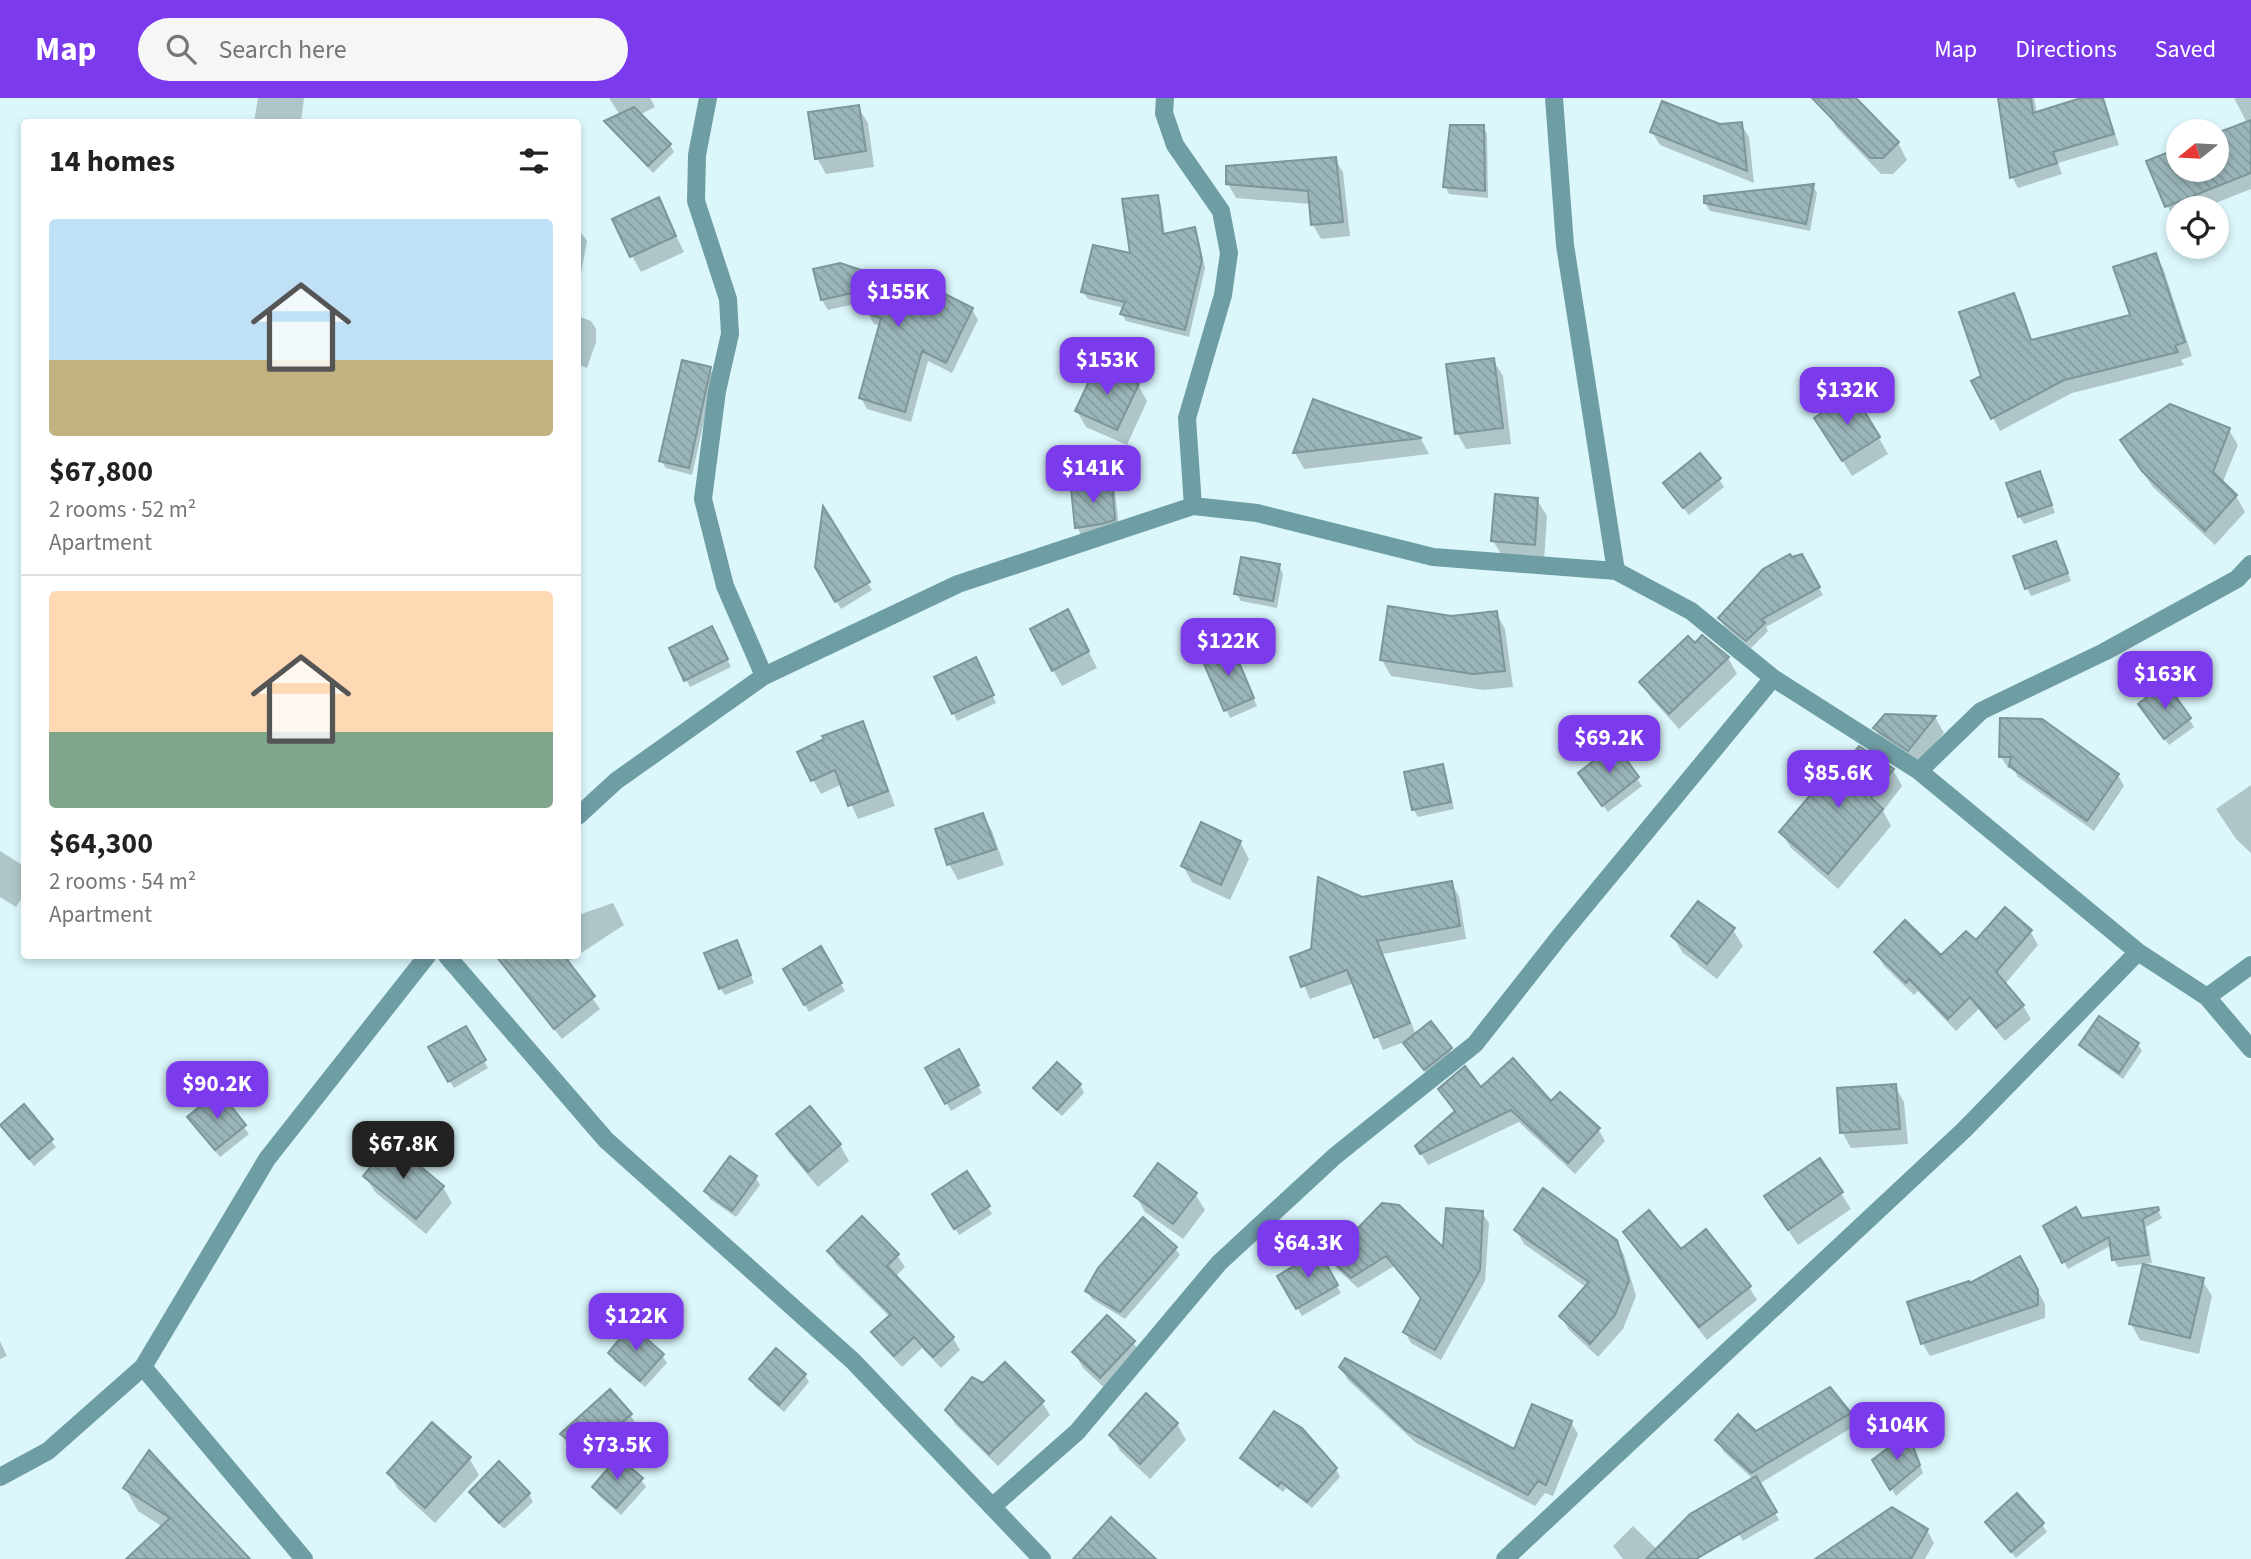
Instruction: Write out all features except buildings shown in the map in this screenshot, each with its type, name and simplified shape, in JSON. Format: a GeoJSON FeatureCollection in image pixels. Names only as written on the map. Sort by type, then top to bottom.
{"type":"FeatureCollection","features":[{"type":"Feature","properties":{"kind":"street"},"geometry":{"type":"LineString","coordinates":[[708,98],[697,155],[696,201],[728,299],[730,334],[717,391],[703,499],[724,586],[764,676]]}},
{"type":"Feature","properties":{"kind":"street"},"geometry":{"type":"LineString","coordinates":[[1165,98],[1164,113],[1175,145],[1221,211],[1229,253],[1223,295],[1187,418],[1194,506]]}},
{"type":"Feature","properties":{"kind":"street"},"geometry":{"type":"LineString","coordinates":[[1554,98],[1565,245],[1616,571]]}},
{"type":"Feature","properties":{"kind":"street"},"geometry":{"type":"LineString","coordinates":[[581,813],[616,781],[764,676],[958,584],[1194,506],[1257,513],[1433,556],[1616,571],[1691,611],[1773,678],[1919,771],[2138,952],[2207,997],[2251,1049]]}},
{"type":"Feature","properties":{"kind":"street"},"geometry":{"type":"LineString","coordinates":[[1919,771],[1981,711],[2104,652],[2237,579],[2251,564]]}},
{"type":"Feature","properties":{"kind":"street"},"geometry":{"type":"LineString","coordinates":[[992,1507],[1077,1432],[1220,1263],[1335,1156],[1475,1044],[1560,936],[1773,678]]}},
{"type":"Feature","properties":{"kind":"street"},"geometry":{"type":"LineString","coordinates":[[1506,1559],[1964,1130],[2138,952]]}},
{"type":"Feature","properties":{"kind":"street"},"geometry":{"type":"LineString","coordinates":[[0,1477],[48,1451],[143,1367],[267,1159],[425,959]]}},
{"type":"Feature","properties":{"kind":"street"},"geometry":{"type":"LineString","coordinates":[[450,959],[607,1140],[853,1361],[1042,1559]]}},
{"type":"Feature","properties":{"kind":"street"},"geometry":{"type":"LineString","coordinates":[[2207,997],[2251,965]]}},
{"type":"Feature","properties":{"kind":"street"},"geometry":{"type":"LineString","coordinates":[[143,1367],[304,1559]]}}]}
